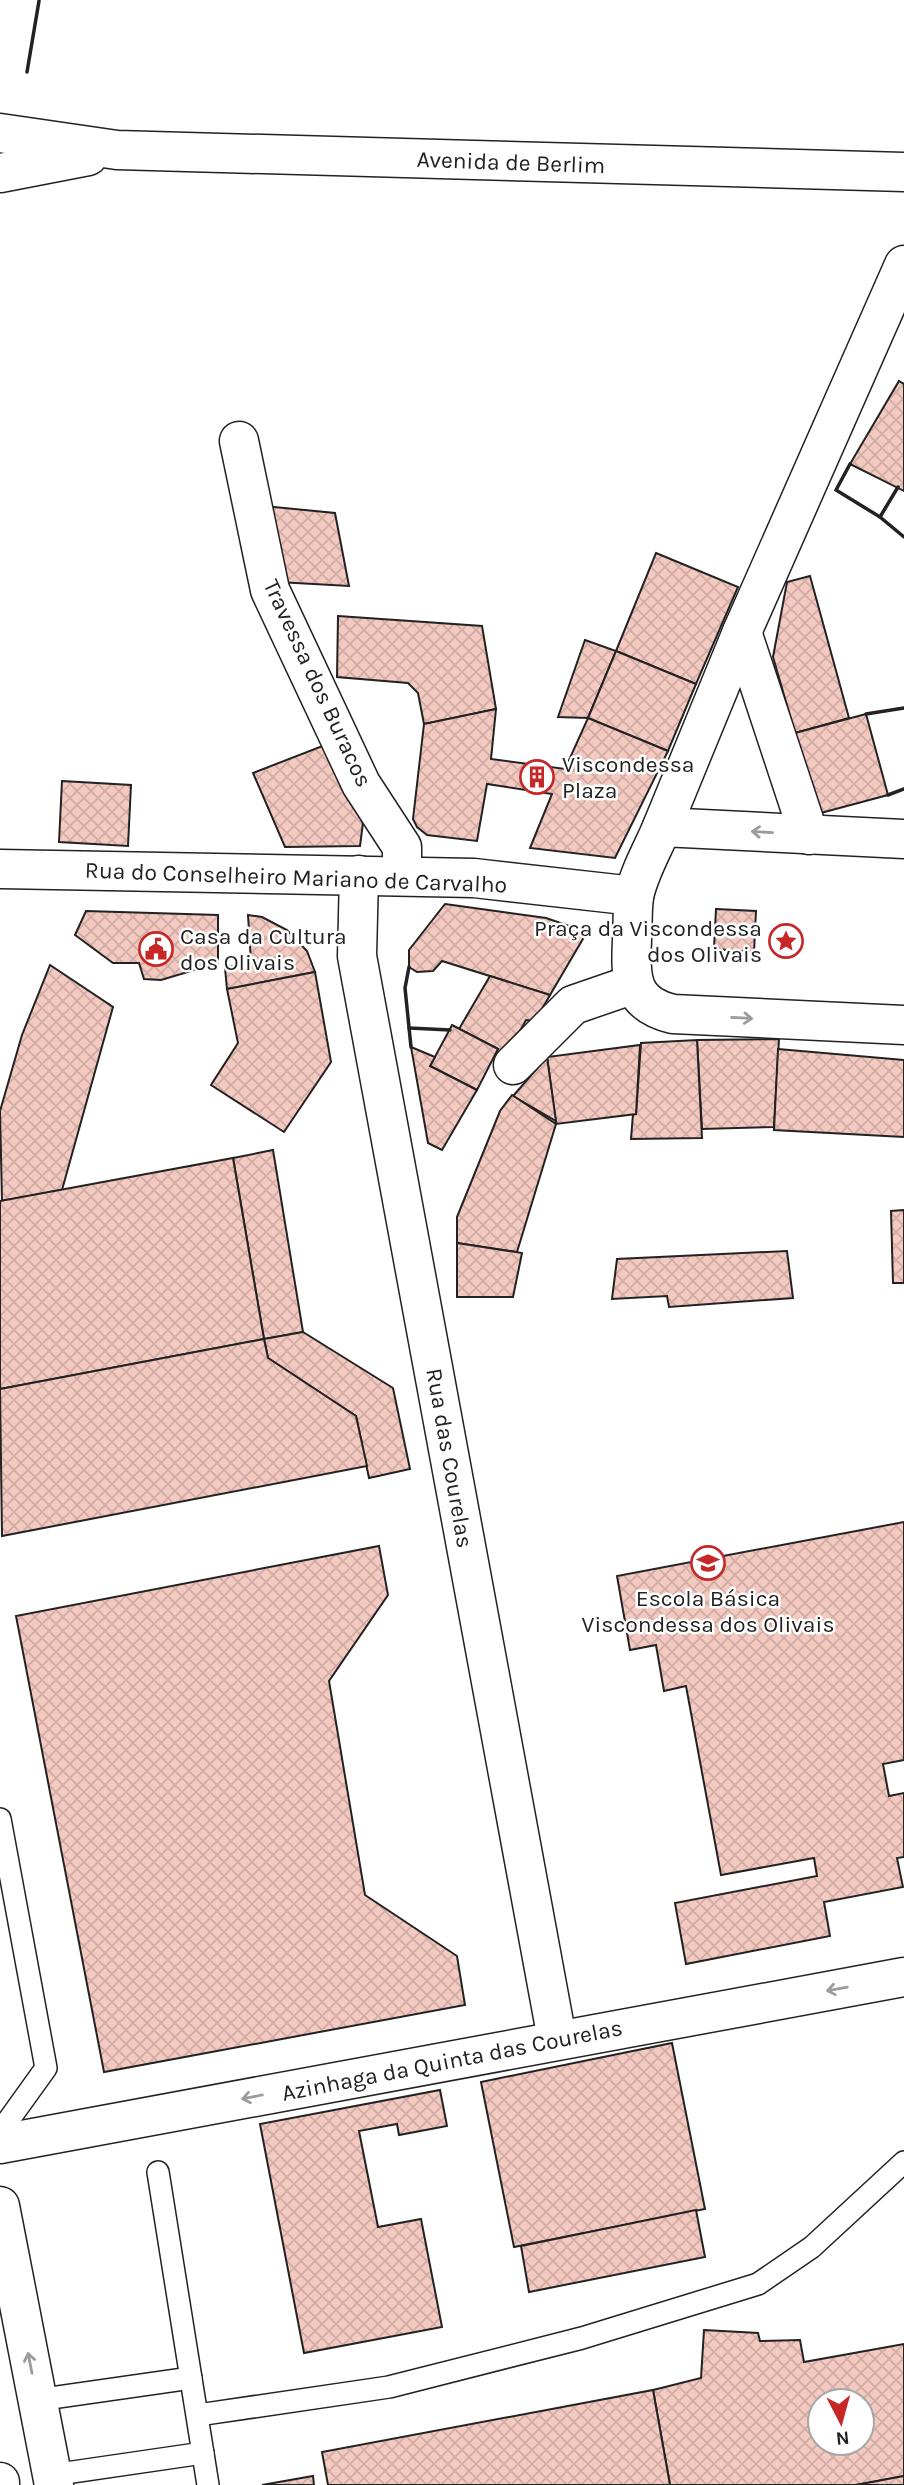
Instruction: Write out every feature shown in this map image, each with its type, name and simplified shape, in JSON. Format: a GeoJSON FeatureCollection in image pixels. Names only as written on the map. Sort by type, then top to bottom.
{"type":"FeatureCollection","features":[{"type":"Feature","properties":{"kind":"main road","name":"Avenida de Berlim"},"geometry":{"type":"LineString","coordinates":[[0,133],[117,150],[904,172]]}},
{"type":"Feature","properties":{"kind":"main road","name":"Avenida de Berlim"},"geometry":{"type":"LineString","coordinates":[[0,173],[117,150]]}},
{"type":"Feature","properties":{"kind":"main road"},"geometry":{"type":"LineString","coordinates":[[904,265],[743,632],[634,896],[631,967],[634,984],[642,999],[656,1010],[673,1014],[904,1026]]}},
{"type":"Feature","properties":{"kind":"main road","name":"Travessa dos Buracos"},"geometry":{"type":"LineString","coordinates":[[239,441],[270,590],[361,784],[402,847],[402,876]]}},
{"type":"Feature","properties":{"kind":"main road"},"geometry":{"type":"LineString","coordinates":[[743,632],[809,835]]}},
{"type":"Feature","properties":{"kind":"main road"},"geometry":{"type":"LineString","coordinates":[[662,828],[904,839]]}},
{"type":"Feature","properties":{"kind":"main road","name":"Rua do Conselheiro Mariano de Carvalho"},"geometry":{"type":"LineString","coordinates":[[0,869],[474,878],[634,896]]}},
{"type":"Feature","properties":{"kind":"main road","name":"Rua das Courelas"},"geometry":{"type":"LineString","coordinates":[[359,875],[357,956],[557,2039]]}},
{"type":"Feature","properties":{"kind":"main road"},"geometry":{"type":"LineString","coordinates":[[513,1065],[573,1005],[634,984]]}},
{"type":"Feature","properties":{"kind":"main road","name":"Azinhaga da Quinta das Courelas"},"geometry":{"type":"LineString","coordinates":[[0,2144],[904,1977]]}},
{"type":"Feature","properties":{"kind":"main road"},"geometry":{"type":"LineString","coordinates":[[0,2206],[53,2480]]}},
{"type":"Feature","properties":{"kind":"lane"},"geometry":{"type":"LineString","coordinates":[[0,1819],[47,2068],[0,2132]]}},
{"type":"Feature","properties":{"kind":"lane"},"geometry":{"type":"LineString","coordinates":[[198,2415],[389,2387],[582,2338],[758,2284],[812,2247],[904,2162]]}},
{"type":"Feature","properties":{"kind":"lane"},"geometry":{"type":"LineString","coordinates":[[158,2172],[208,2485]]}},
{"type":"Feature","properties":{"kind":"lane"},"geometry":{"type":"LineString","coordinates":[[37,2400],[191,2378]]}},
{"type":"Feature","properties":{"kind":"lane"},"geometry":{"type":"LineString","coordinates":[[53,2480],[203,2454]]}},
{"type":"Feature","properties":{"kind":"building"},"geometry":{"type":"Polygon","coordinates":[[[899,381],[904,384],[904,491],[850,464],[899,381]]]}},
{"type":"Feature","properties":{"kind":"building"},"geometry":{"type":"Polygon","coordinates":[[[264,506],[335,513],[349,586],[278,582],[264,506]]]}},
{"type":"Feature","properties":{"kind":"building"},"geometry":{"type":"Polygon","coordinates":[[[656,553],[738,587],[696,684],[616,651],[656,553]]]}},
{"type":"Feature","properties":{"kind":"building"},"geometry":{"type":"Polygon","coordinates":[[[810,576],[849,718],[795,733],[773,657],[787,582],[810,576]]]}},
{"type":"Feature","properties":{"kind":"building"},"geometry":{"type":"Polygon","coordinates":[[[338,616],[482,626],[496,709],[424,724],[418,693],[408,683],[337,677],[338,616]]]}},
{"type":"Feature","properties":{"kind":"building"},"geometry":{"type":"Polygon","coordinates":[[[585,640],[616,651],[588,718],[558,717],[585,640]]]}},
{"type":"Feature","properties":{"kind":"building"},"geometry":{"type":"Polygon","coordinates":[[[616,651],[696,684],[668,751],[588,718],[616,651]]]}},
{"type":"Feature","properties":{"kind":"building","name":"Viscondessa Plaza"},"geometry":{"type":"Polygon","coordinates":[[[496,709],[491,759],[565,769],[588,718],[668,751],[615,858],[530,848],[552,794],[487,784],[477,841],[427,835],[417,827],[413,819],[424,724],[496,709]]]}},
{"type":"Feature","properties":{"kind":"building"},"geometry":{"type":"Polygon","coordinates":[[[866,714],[888,795],[817,814],[795,733],[866,714]]]}},
{"type":"Feature","properties":{"kind":"building"},"geometry":{"type":"Polygon","coordinates":[[[325,745],[363,823],[360,846],[285,847],[253,773],[325,745]]]}},
{"type":"Feature","properties":{"kind":"building"},"geometry":{"type":"Polygon","coordinates":[[[62,781],[131,785],[128,846],[59,842],[62,781]]]}},
{"type":"Feature","properties":{"kind":"building"},"geometry":{"type":"Polygon","coordinates":[[[445,904],[546,918],[587,932],[550,995],[442,961],[433,971],[417,972],[409,967],[409,950],[445,904]]]}},
{"type":"Feature","properties":{"kind":"building"},"geometry":{"type":"Polygon","coordinates":[[[716,909],[756,911],[754,952],[714,949],[716,909]]]}},
{"type":"Feature","properties":{"kind":"building","name":"Casa da Cultura dos Olivais"},"geometry":{"type":"Polygon","coordinates":[[[86,911],[218,915],[218,963],[161,980],[144,979],[139,963],[113,963],[75,935],[86,911]]]}},
{"type":"Feature","properties":{"kind":"building"},"geometry":{"type":"Polygon","coordinates":[[[248,915],[262,917],[287,930],[307,951],[315,972],[227,989],[225,968],[251,962],[248,915]]]}},
{"type":"Feature","properties":{"kind":"building"},"geometry":{"type":"Polygon","coordinates":[[[50,965],[113,1007],[62,1190],[2,1201],[0,1111],[22,1035],[50,965]]]}},
{"type":"Feature","properties":{"kind":"building"},"geometry":{"type":"Polygon","coordinates":[[[315,972],[331,1062],[284,1132],[211,1085],[238,1043],[227,989],[315,972]]]}},
{"type":"Feature","properties":{"kind":"building"},"geometry":{"type":"Polygon","coordinates":[[[490,976],[550,995],[535,1021],[526,1020],[503,1062],[493,1057],[498,1049],[459,1029],[490,976]]]}},
{"type":"Feature","properties":{"kind":"building"},"geometry":{"type":"Polygon","coordinates":[[[452,1025],[498,1049],[477,1090],[430,1066],[452,1025]]]}},
{"type":"Feature","properties":{"kind":"building"},"geometry":{"type":"Polygon","coordinates":[[[779,1039],[774,1127],[702,1129],[697,1040],[779,1039]]]}},
{"type":"Feature","properties":{"kind":"building"},"geometry":{"type":"Polygon","coordinates":[[[697,1040],[702,1138],[631,1139],[633,1114],[636,1114],[641,1043],[697,1040]]]}},
{"type":"Feature","properties":{"kind":"building"},"geometry":{"type":"Polygon","coordinates":[[[640,1045],[636,1114],[556,1124],[547,1057],[640,1045]]]}},
{"type":"Feature","properties":{"kind":"building"},"geometry":{"type":"Polygon","coordinates":[[[411,1047],[435,1057],[430,1066],[477,1090],[442,1150],[428,1143],[411,1047]]]}},
{"type":"Feature","properties":{"kind":"building"},"geometry":{"type":"Polygon","coordinates":[[[778,1049],[904,1060],[904,1137],[774,1130],[778,1049]]]}},
{"type":"Feature","properties":{"kind":"building"},"geometry":{"type":"Polygon","coordinates":[[[547,1057],[556,1121],[513,1096],[547,1057]]]}},
{"type":"Feature","properties":{"kind":"building"},"geometry":{"type":"Polygon","coordinates":[[[512,1095],[556,1124],[517,1252],[457,1243],[457,1217],[500,1111],[512,1095]]]}},
{"type":"Feature","properties":{"kind":"building"},"geometry":{"type":"Polygon","coordinates":[[[273,1150],[303,1332],[264,1339],[233,1158],[273,1150]]]}},
{"type":"Feature","properties":{"kind":"building"},"geometry":{"type":"Polygon","coordinates":[[[233,1158],[264,1339],[0,1389],[0,1201],[233,1158]]]}},
{"type":"Feature","properties":{"kind":"building"},"geometry":{"type":"Polygon","coordinates":[[[904,1210],[904,1283],[893,1283],[891,1211],[904,1210]]]}},
{"type":"Feature","properties":{"kind":"building"},"geometry":{"type":"Polygon","coordinates":[[[457,1243],[522,1253],[513,1297],[457,1297],[457,1243]]]}},
{"type":"Feature","properties":{"kind":"building"},"geometry":{"type":"Polygon","coordinates":[[[787,1251],[793,1298],[669,1307],[667,1296],[612,1299],[617,1259],[787,1251]]]}},
{"type":"Feature","properties":{"kind":"building"},"geometry":{"type":"Polygon","coordinates":[[[303,1332],[393,1388],[410,1469],[369,1478],[356,1416],[268,1358],[264,1339],[303,1332]]]}},
{"type":"Feature","properties":{"kind":"building"},"geometry":{"type":"Polygon","coordinates":[[[264,1339],[268,1358],[356,1416],[367,1466],[2,1536],[0,1389],[264,1339]]]}},
{"type":"Feature","properties":{"kind":"building"},"geometry":{"type":"Polygon","coordinates":[[[904,1522],[904,1760],[883,1764],[889,1796],[904,1793],[904,1857],[897,1858],[903,1887],[824,1902],[830,1936],[686,1964],[675,1903],[817,1876],[814,1858],[721,1875],[686,1686],[664,1691],[656,1645],[630,1650],[617,1576],[904,1522]]]}},
{"type":"Feature","properties":{"kind":"building"},"geometry":{"type":"Polygon","coordinates":[[[379,1546],[388,1595],[329,1681],[365,1895],[457,1956],[465,2005],[104,2072],[16,1616],[379,1546]]]}},
{"type":"Feature","properties":{"kind":"building"},"geometry":{"type":"Polygon","coordinates":[[[672,2043],[705,2209],[514,2247],[481,2082],[672,2043]]]}},
{"type":"Feature","properties":{"kind":"building"},"geometry":{"type":"Polygon","coordinates":[[[440,2090],[447,2126],[399,2135],[397,2124],[359,2131],[378,2227],[421,2219],[442,2327],[304,2353],[260,2124],[440,2090]]]}},
{"type":"Feature","properties":{"kind":"building"},"geometry":{"type":"Polygon","coordinates":[[[696,2210],[705,2257],[529,2292],[521,2246],[696,2210]]]}},
{"type":"Feature","properties":{"kind":"building"},"geometry":{"type":"Polygon","coordinates":[[[704,2330],[758,2333],[760,2341],[800,2340],[804,2362],[904,2344],[904,2476],[856,2485],[670,2485],[653,2390],[701,2378],[704,2330]]]}},
{"type":"Feature","properties":{"kind":"building"},"geometry":{"type":"Polygon","coordinates":[[[653,2390],[670,2485],[328,2485],[322,2452],[653,2390]]]}},
{"type":"Feature","properties":{"kind":"building"},"geometry":{"type":"Polygon","coordinates":[[[313,2476],[314,2485],[262,2485],[313,2476]]]}},
{"type":"Feature","properties":{"kind":"building"},"geometry":{"type":"Polygon","coordinates":[[[904,2476],[904,2485],[856,2485],[904,2476]]]}},
{"type":"Feature","properties":{"kind":"wall"},"geometry":{"type":"LineString","coordinates":[[27,72],[39,1]]}},
{"type":"Feature","properties":{"kind":"wall"},"geometry":{"type":"LineString","coordinates":[[850,464],[836,490],[880,517],[904,537]]}},
{"type":"Feature","properties":{"kind":"wall"},"geometry":{"type":"LineString","coordinates":[[880,517],[898,487]]}},
{"type":"Feature","properties":{"kind":"wall"},"geometry":{"type":"LineString","coordinates":[[866,714],[904,708]]}},
{"type":"Feature","properties":{"kind":"wall"},"geometry":{"type":"LineString","coordinates":[[888,795],[904,789]]}},
{"type":"Feature","properties":{"kind":"wall"},"geometry":{"type":"LineString","coordinates":[[409,967],[405,988],[411,1047]]}},
{"type":"Feature","properties":{"kind":"wall"},"geometry":{"type":"LineString","coordinates":[[409,1028],[450,1030]]}},
{"type":"Feature","properties":{"kind":"place","name":"Viscondessa Plaza"},"geometry":{"type":"Point","coordinates":[537,777]}},
{"type":"Feature","properties":{"kind":"place","name":"Praça da Viscondessa dos Olivais"},"geometry":{"type":"Point","coordinates":[786,941]}},
{"type":"Feature","properties":{"kind":"place","name":"Casa da Cultura dos Olivais"},"geometry":{"type":"Point","coordinates":[156,949]}},
{"type":"Feature","properties":{"kind":"place","name":"Escola Básica Viscondessa dos Olivais"},"geometry":{"type":"Point","coordinates":[708,1563]}}]}
